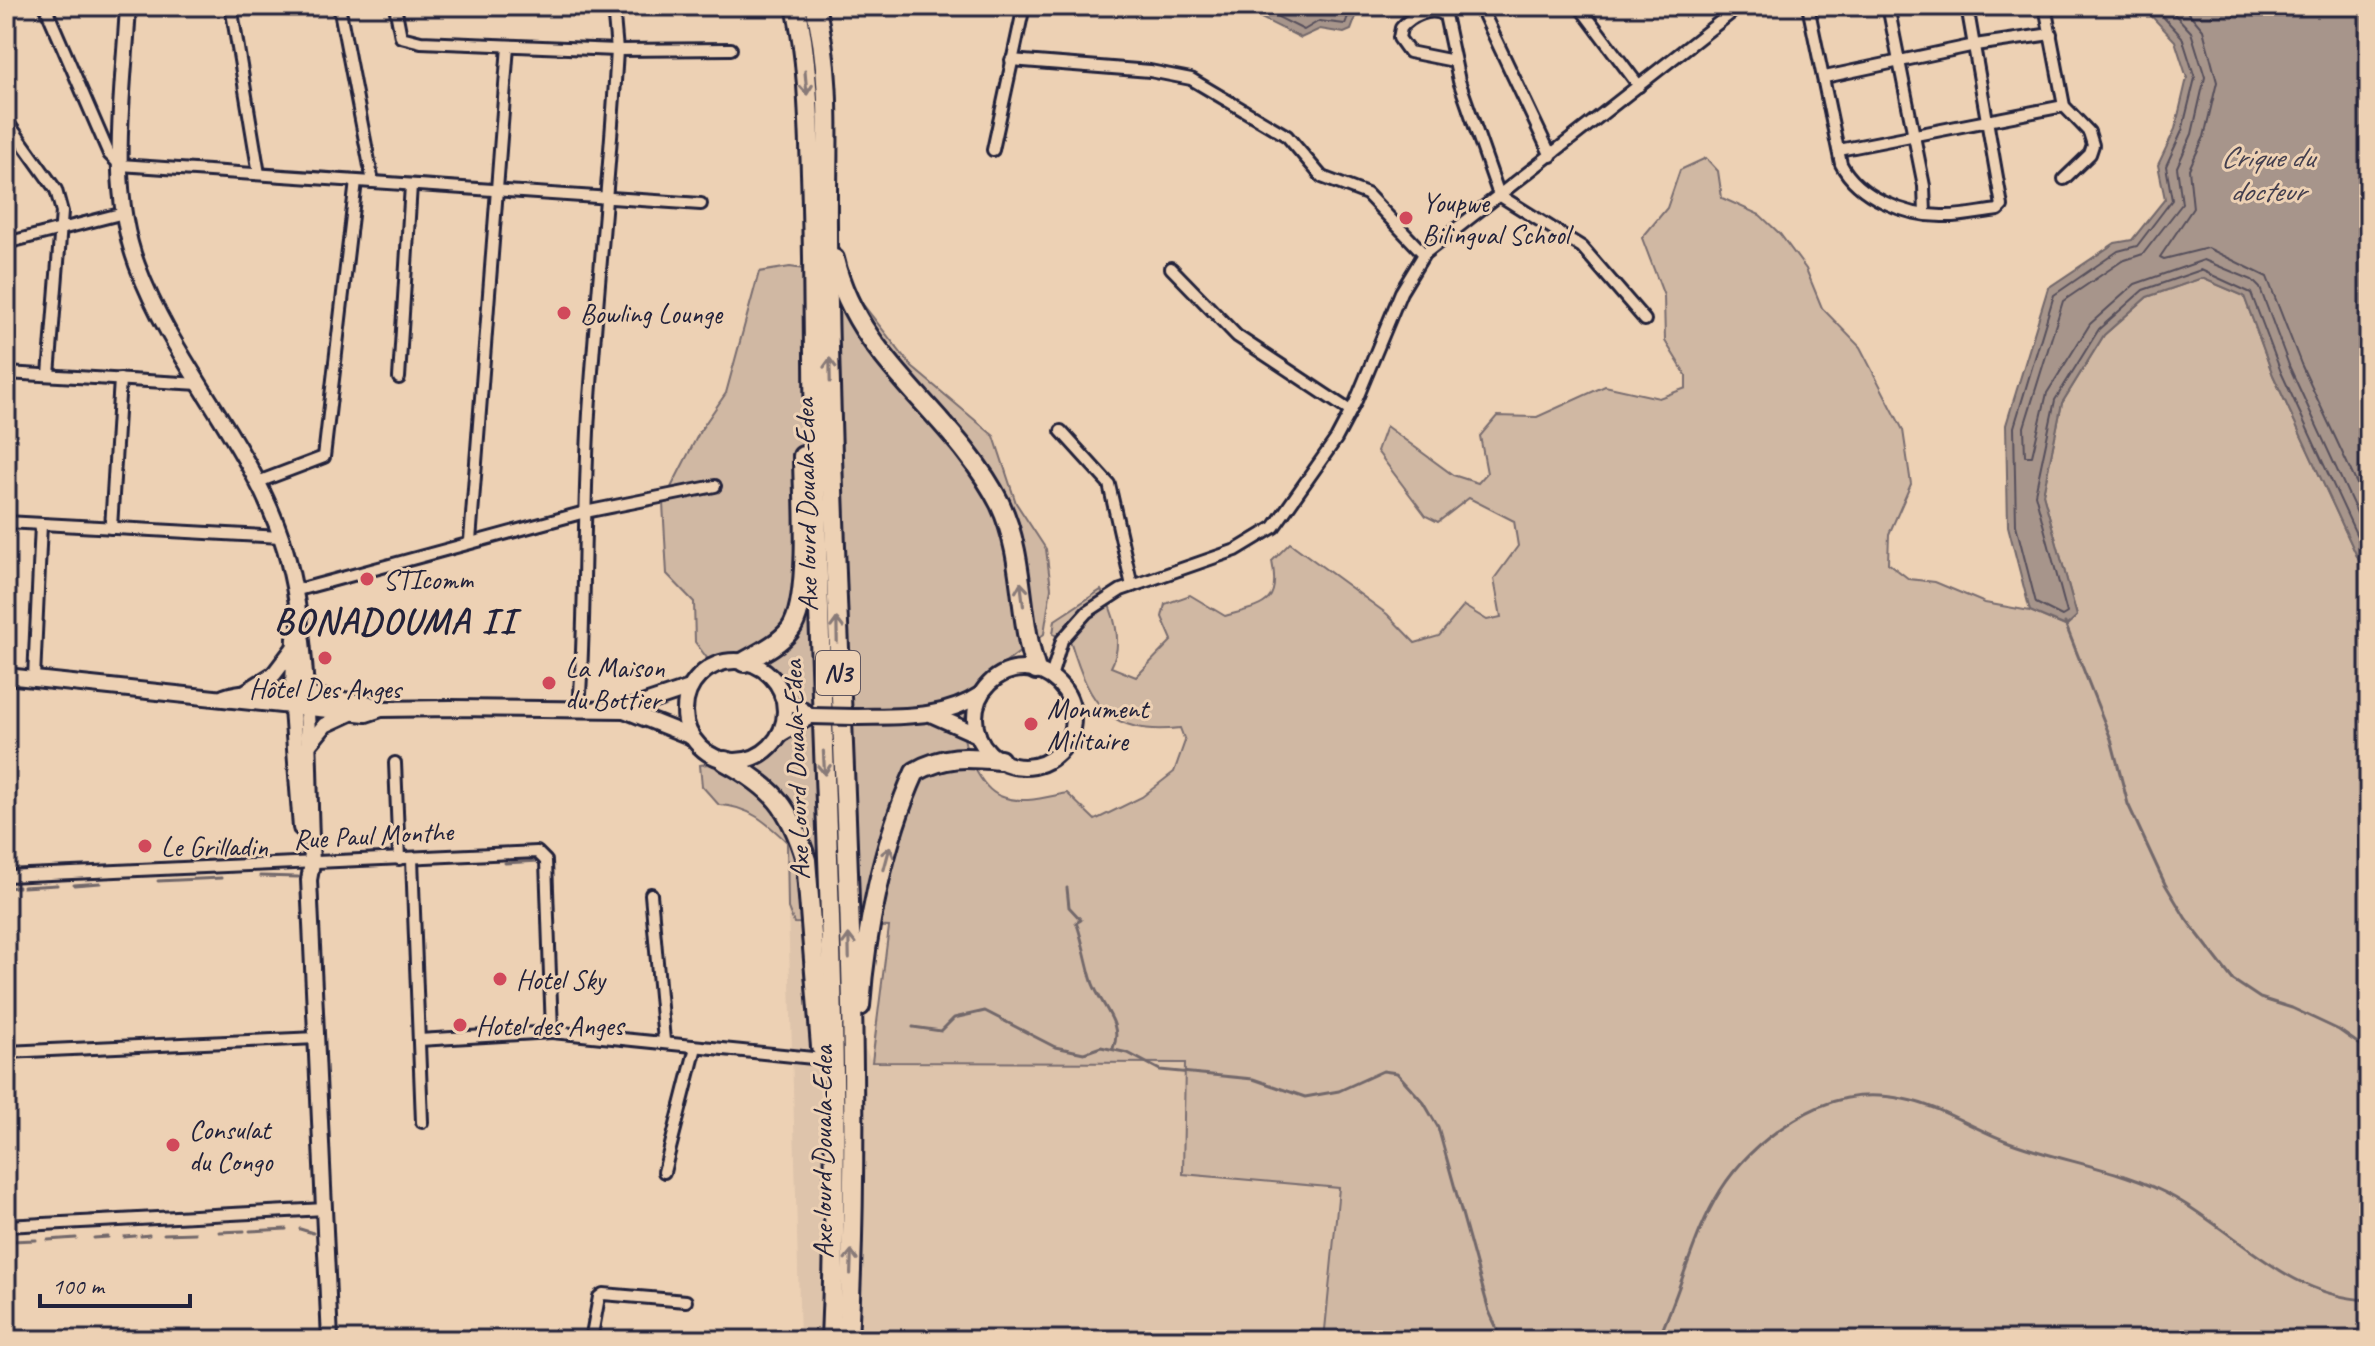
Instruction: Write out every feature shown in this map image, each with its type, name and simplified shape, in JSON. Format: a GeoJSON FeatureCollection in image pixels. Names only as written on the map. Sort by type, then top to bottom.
{"type":"FeatureCollection","features":[{"type":"Feature","properties":{"kind":"highway","name":"Axe Lourd Douala-Edea"},"geometry":{"type":"LineString","coordinates":[[796,6],[809,123],[812,345],[842,1100],[831,1340]]}},
{"type":"Feature","properties":{"kind":"highway","name":"Axe lourd Douala-Edea"},"geometry":{"type":"LineString","coordinates":[[815,6],[829,117],[827,227],[838,686],[847,861],[842,1100],[848,1340]]}},
{"type":"Feature","properties":{"kind":"highway"},"geometry":{"type":"LineString","coordinates":[[827,227],[837,272],[864,331],[881,357],[961,448],[1000,505],[1012,536],[1028,643],[1043,673]]}},
{"type":"Feature","properties":{"kind":"highway"},"geometry":{"type":"LineString","coordinates":[[744,662],[789,631],[799,609],[803,583],[803,453],[812,345]]}},
{"type":"Feature","properties":{"kind":"highway"},"geometry":{"type":"LineString","coordinates":[[842,1100],[885,862],[915,772],[937,760],[955,756],[1000,760]]}},
{"type":"Feature","properties":{"kind":"highway"},"geometry":{"type":"LineString","coordinates":[[725,761],[774,793],[798,834],[806,860],[823,1059],[842,1100]]}},
{"type":"Feature","properties":{"kind":"main road"},"geometry":{"type":"LineString","coordinates":[[128,6],[120,165],[124,213],[136,264],[146,287],[258,482],[281,537],[294,591],[298,629],[298,703],[306,748],[308,863]]}},
{"type":"Feature","properties":{"kind":"main road"},"geometry":{"type":"LineString","coordinates":[[298,629],[293,649],[309,880],[330,1340]]}},
{"type":"Feature","properties":{"kind":"main road"},"geometry":{"type":"LineString","coordinates":[[6,676],[224,697],[245,692],[274,674],[293,649]]}},
{"type":"Feature","properties":{"kind":"main road"},"geometry":{"type":"LineString","coordinates":[[306,748],[325,725],[353,713],[381,709],[624,710],[690,688],[713,666],[744,662],[760,668],[773,680],[782,696],[784,720],[779,735]]}},
{"type":"Feature","properties":{"kind":"main road"},"geometry":{"type":"LineString","coordinates":[[624,710],[692,737],[709,754],[725,761],[748,759],[761,754],[779,735],[811,716],[933,715],[967,704],[989,684],[1010,671],[1043,673],[1063,688],[1071,703],[1074,720],[1070,737],[1061,751],[1047,762],[1015,766],[1000,760],[987,750],[978,735],[975,715],[981,694]]}},
{"type":"Feature","properties":{"kind":"main road"},"geometry":{"type":"LineString","coordinates":[[690,688],[685,704],[692,737]]}},
{"type":"Feature","properties":{"kind":"main road"},"geometry":{"type":"LineString","coordinates":[[245,692],[353,713]]}},
{"type":"Feature","properties":{"kind":"main road"},"geometry":{"type":"LineString","coordinates":[[782,696],[811,716]]}},
{"type":"Feature","properties":{"kind":"main road"},"geometry":{"type":"LineString","coordinates":[[224,697],[236,703],[367,703],[381,709]]}},
{"type":"Feature","properties":{"kind":"main road"},"geometry":{"type":"LineString","coordinates":[[933,715],[978,735]]}},
{"type":"Feature","properties":{"kind":"street"},"geometry":{"type":"LineString","coordinates":[[45,6],[109,154],[120,165],[701,204]]}},
{"type":"Feature","properties":{"kind":"street"},"geometry":{"type":"LineString","coordinates":[[231,6],[259,174]]}},
{"type":"Feature","properties":{"kind":"street"},"geometry":{"type":"LineString","coordinates":[[339,6],[373,182]]}},
{"type":"Feature","properties":{"kind":"street"},"geometry":{"type":"LineString","coordinates":[[395,6],[399,33],[407,40],[617,50],[731,49]]}},
{"type":"Feature","properties":{"kind":"street"},"geometry":{"type":"LineString","coordinates":[[579,710],[586,606],[585,512],[589,411],[608,198],[617,50],[613,6]]}},
{"type":"Feature","properties":{"kind":"street"},"geometry":{"type":"LineString","coordinates":[[993,150],[1024,6]]}},
{"type":"Feature","properties":{"kind":"street"},"geometry":{"type":"LineString","coordinates":[[1480,6],[1551,156]]}},
{"type":"Feature","properties":{"kind":"street"},"geometry":{"type":"LineString","coordinates":[[1579,6],[1639,86]]}},
{"type":"Feature","properties":{"kind":"street"},"geometry":{"type":"LineString","coordinates":[[1043,673],[1074,623],[1132,586],[1236,550],[1274,527],[1298,497],[1350,411],[1401,292],[1424,254],[1740,6]]}},
{"type":"Feature","properties":{"kind":"street"},"geometry":{"type":"LineString","coordinates":[[1808,6],[1841,164],[1856,186],[1879,199],[1945,217],[2001,208],[1990,121],[1967,6]]}},
{"type":"Feature","properties":{"kind":"street"},"geometry":{"type":"LineString","coordinates":[[1888,6],[1915,135],[1924,186],[1925,214]]}},
{"type":"Feature","properties":{"kind":"street"},"geometry":{"type":"LineString","coordinates":[[2045,6],[2064,106],[2089,132],[2093,145],[2090,154],[2064,179]]}},
{"type":"Feature","properties":{"kind":"street"},"geometry":{"type":"LineString","coordinates":[[1454,61],[1409,52],[1399,38],[1401,28],[1417,16],[1440,12],[1448,21],[1454,61],[1499,195],[1582,247],[1645,320]]}},
{"type":"Feature","properties":{"kind":"street"},"geometry":{"type":"LineString","coordinates":[[1825,77],[1975,45],[2051,34]]}},
{"type":"Feature","properties":{"kind":"street"},"geometry":{"type":"LineString","coordinates":[[470,541],[508,46]]}},
{"type":"Feature","properties":{"kind":"street"},"geometry":{"type":"LineString","coordinates":[[1011,60],[1150,71],[1191,79],[1287,136],[1322,177],[1367,194],[1424,254]]}},
{"type":"Feature","properties":{"kind":"street"},"geometry":{"type":"LineString","coordinates":[[1839,150],[2064,106]]}},
{"type":"Feature","properties":{"kind":"street"},"geometry":{"type":"LineString","coordinates":[[6,120],[56,190],[62,212],[49,375]]}},
{"type":"Feature","properties":{"kind":"street"},"geometry":{"type":"LineString","coordinates":[[258,482],[324,457],[356,181]]}},
{"type":"Feature","properties":{"kind":"street"},"geometry":{"type":"LineString","coordinates":[[399,378],[411,185]]}},
{"type":"Feature","properties":{"kind":"street"},"geometry":{"type":"LineString","coordinates":[[6,243],[124,213]]}},
{"type":"Feature","properties":{"kind":"street"},"geometry":{"type":"LineString","coordinates":[[1171,268],[1237,336],[1350,411]]}},
{"type":"Feature","properties":{"kind":"street"},"geometry":{"type":"LineString","coordinates":[[6,373],[200,384]]}},
{"type":"Feature","properties":{"kind":"street"},"geometry":{"type":"LineString","coordinates":[[111,528],[120,379]]}},
{"type":"Feature","properties":{"kind":"street"},"geometry":{"type":"LineString","coordinates":[[1061,431],[1109,484],[1132,586]]}},
{"type":"Feature","properties":{"kind":"street"},"geometry":{"type":"LineString","coordinates":[[294,591],[585,512],[715,486]]}},
{"type":"Feature","properties":{"kind":"street"},"geometry":{"type":"LineString","coordinates":[[6,522],[281,537]]}},
{"type":"Feature","properties":{"kind":"street"},"geometry":{"type":"LineString","coordinates":[[34,678],[41,524]]}},
{"type":"Feature","properties":{"kind":"street"},"geometry":{"type":"LineString","coordinates":[[395,763],[399,859]]}},
{"type":"Feature","properties":{"kind":"street","name":"Rue Paul Monthe"},"geometry":{"type":"LineString","coordinates":[[6,876],[537,852],[546,861],[552,1032]]}},
{"type":"Feature","properties":{"kind":"street"},"geometry":{"type":"LineString","coordinates":[[412,859],[422,1122]]}},
{"type":"Feature","properties":{"kind":"street"},"geometry":{"type":"LineString","coordinates":[[651,894],[664,1041]]}},
{"type":"Feature","properties":{"kind":"street"},"geometry":{"type":"LineString","coordinates":[[419,1040],[552,1032],[823,1059]]}},
{"type":"Feature","properties":{"kind":"street"},"geometry":{"type":"LineString","coordinates":[[6,1052],[317,1038]]}},
{"type":"Feature","properties":{"kind":"street"},"geometry":{"type":"LineString","coordinates":[[664,1172],[696,1047]]}},
{"type":"Feature","properties":{"kind":"street"},"geometry":{"type":"LineString","coordinates":[[6,1226],[325,1209]]}},
{"type":"Feature","properties":{"kind":"street"},"geometry":{"type":"LineString","coordinates":[[591,1340],[599,1297],[603,1294],[686,1301]]}},
{"type":"Feature","properties":{"kind":"shaded area"},"geometry":{"type":"Polygon","coordinates":[[[1706,158],[1718,171],[1722,198],[1760,215],[1780,234],[1806,269],[1822,308],[1860,347],[1903,430],[1911,484],[1889,534],[1888,563],[1909,579],[1935,582],[1985,603],[2030,611],[2065,626],[2077,616],[2043,494],[2062,403],[2104,335],[2147,297],[2202,278],[2244,296],[2273,375],[2369,582],[2369,1340],[1324,1340],[1339,1188],[1183,1174],[1185,1063],[872,1062],[889,927],[794,923],[788,908],[787,842],[765,822],[748,812],[719,805],[702,786],[700,765],[755,757],[776,739],[784,723],[784,705],[778,689],[767,676],[752,666],[734,662],[713,666],[695,642],[694,602],[667,574],[663,503],[700,431],[726,393],[759,272],[790,267],[839,274],[912,367],[994,436],[1016,503],[1046,549],[1051,588],[1044,634],[995,672],[972,700],[963,726],[966,747],[980,777],[1000,796],[1025,800],[1067,793],[1095,820],[1142,797],[1174,772],[1185,741],[1180,728],[1136,727],[1106,712],[1086,684],[1071,643],[1053,634],[1055,620],[1101,590],[1116,627],[1117,648],[1111,667],[1136,677],[1172,640],[1162,617],[1165,604],[1190,595],[1225,616],[1259,605],[1271,595],[1274,587],[1272,561],[1290,543],[1387,614],[1415,643],[1439,636],[1464,606],[1487,620],[1501,617],[1494,579],[1518,546],[1514,521],[1469,498],[1438,522],[1426,516],[1377,451],[1386,426],[1453,475],[1478,483],[1487,473],[1480,436],[1497,416],[1537,417],[1605,386],[1659,398],[1686,388],[1686,375],[1665,341],[1664,296],[1642,238],[1667,208],[1680,170],[1706,158]]]}},
{"type":"Feature","properties":{"kind":"shaded area"},"geometry":{"type":"Polygon","coordinates":[[[788,908],[872,1062],[1185,1063],[1184,1174],[1339,1187],[1324,1340],[800,1340],[788,908]]]}},
{"type":"Feature","properties":{"kind":"water"},"geometry":{"type":"Polygon","coordinates":[[[1237,6],[1360,6],[1351,30],[1344,33],[1320,29],[1301,38],[1237,6]]]}},
{"type":"Feature","properties":{"kind":"water","name":"Crique du docteur"},"geometry":{"type":"Polygon","coordinates":[[[2142,6],[2369,6],[2369,582],[2273,375],[2244,296],[2202,278],[2147,297],[2104,335],[2062,403],[2043,494],[2077,616],[2066,626],[2030,611],[2008,526],[2006,425],[2048,288],[2115,243],[2132,240],[2165,199],[2158,165],[2175,129],[2187,78],[2175,41],[2142,6]]]}},
{"type":"Feature","properties":{"kind":"waterway"},"geometry":{"type":"LineString","coordinates":[[68,221],[87,216]]}},
{"type":"Feature","properties":{"kind":"waterway"},"geometry":{"type":"LineString","coordinates":[[16,235],[56,224]]}},
{"type":"Feature","properties":{"kind":"waterway"},"geometry":{"type":"LineString","coordinates":[[2065,623],[2111,739],[2128,804],[2165,884],[2186,919],[2233,980],[2260,998],[2292,1008],[2339,1030],[2369,1051]]}},
{"type":"Feature","properties":{"kind":"waterway"},"geometry":{"type":"LineString","coordinates":[[505,863],[539,861]]}},
{"type":"Feature","properties":{"kind":"waterway"},"geometry":{"type":"LineString","coordinates":[[260,876],[298,877]]}},
{"type":"Feature","properties":{"kind":"waterway"},"geometry":{"type":"LineString","coordinates":[[158,881],[221,878]]}},
{"type":"Feature","properties":{"kind":"waterway"},"geometry":{"type":"LineString","coordinates":[[74,885],[100,883]]}},
{"type":"Feature","properties":{"kind":"waterway"},"geometry":{"type":"LineString","coordinates":[[23,887],[57,885]]}},
{"type":"Feature","properties":{"kind":"waterway"},"geometry":{"type":"LineString","coordinates":[[6,888],[18,887]]}},
{"type":"Feature","properties":{"kind":"waterway"},"geometry":{"type":"LineString","coordinates":[[1067,888],[1069,907],[1081,920],[1076,923],[1093,984],[1114,1023],[1116,1040],[1113,1048]]}},
{"type":"Feature","properties":{"kind":"waterway"},"geometry":{"type":"LineString","coordinates":[[913,1027],[941,1031],[954,1018],[985,1011],[1055,1047],[1084,1053],[1101,1047],[1128,1053],[1160,1070],[1253,1079],[1305,1097],[1339,1091],[1383,1071],[1397,1073],[1424,1103],[1438,1127],[1489,1311],[1502,1340]]}},
{"type":"Feature","properties":{"kind":"waterway"},"geometry":{"type":"LineString","coordinates":[[1658,1340],[1706,1218],[1738,1166],[1763,1142],[1807,1112],[1859,1096],[1917,1102],[2009,1142],[2156,1188],[2199,1213],[2290,1276],[2340,1296],[2369,1300]]}},
{"type":"Feature","properties":{"kind":"waterway"},"geometry":{"type":"LineString","coordinates":[[179,1211],[233,1209]]}},
{"type":"Feature","properties":{"kind":"waterway"},"geometry":{"type":"LineString","coordinates":[[89,1215],[114,1214]]}},
{"type":"Feature","properties":{"kind":"waterway"},"geometry":{"type":"LineString","coordinates":[[7,1219],[23,1219]]}},
{"type":"Feature","properties":{"kind":"waterway"},"geometry":{"type":"LineString","coordinates":[[250,1231],[286,1229]]}},
{"type":"Feature","properties":{"kind":"waterway"},"geometry":{"type":"LineString","coordinates":[[300,1229],[313,1233]]}},
{"type":"Feature","properties":{"kind":"waterway"},"geometry":{"type":"LineString","coordinates":[[219,1232],[244,1231]]}},
{"type":"Feature","properties":{"kind":"waterway"},"geometry":{"type":"LineString","coordinates":[[164,1234],[195,1233]]}},
{"type":"Feature","properties":{"kind":"waterway"},"geometry":{"type":"LineString","coordinates":[[141,1236],[149,1235]]}},
{"type":"Feature","properties":{"kind":"waterway"},"geometry":{"type":"LineString","coordinates":[[124,1237],[135,1236]]}},
{"type":"Feature","properties":{"kind":"waterway"},"geometry":{"type":"LineString","coordinates":[[94,1238],[108,1237]]}},
{"type":"Feature","properties":{"kind":"waterway"},"geometry":{"type":"LineString","coordinates":[[48,1240],[76,1238]]}},
{"type":"Feature","properties":{"kind":"waterway"},"geometry":{"type":"LineString","coordinates":[[11,1241],[36,1240]]}},
{"type":"Feature","properties":{"kind":"place","name":"Youpwe Bilingual School"},"geometry":{"type":"Point","coordinates":[1406,218]}},
{"type":"Feature","properties":{"kind":"place","name":"Bowling Lounge"},"geometry":{"type":"Point","coordinates":[564,313]}},
{"type":"Feature","properties":{"kind":"place","name":"STIcomm"},"geometry":{"type":"Point","coordinates":[367,579]}},
{"type":"Feature","properties":{"kind":"place","name":"Hôtel Des Anges"},"geometry":{"type":"Point","coordinates":[325,658]}},
{"type":"Feature","properties":{"kind":"place","name":"La Maison du Bottier"},"geometry":{"type":"Point","coordinates":[549,683]}},
{"type":"Feature","properties":{"kind":"place","name":"Monument Militaire"},"geometry":{"type":"Point","coordinates":[1031,724]}},
{"type":"Feature","properties":{"kind":"place","name":"Le Grilladin"},"geometry":{"type":"Point","coordinates":[145,846]}},
{"type":"Feature","properties":{"kind":"place","name":"Hotel Sky"},"geometry":{"type":"Point","coordinates":[500,979]}},
{"type":"Feature","properties":{"kind":"place","name":"Hotel des Anges"},"geometry":{"type":"Point","coordinates":[460,1025]}},
{"type":"Feature","properties":{"kind":"place","name":"Consulat du Congo"},"geometry":{"type":"Point","coordinates":[173,1145]}},
{"type":"Feature","properties":{"kind":"district","name":"BONADOUMA II"},"geometry":{"type":"Point","coordinates":[395,621]}}]}
